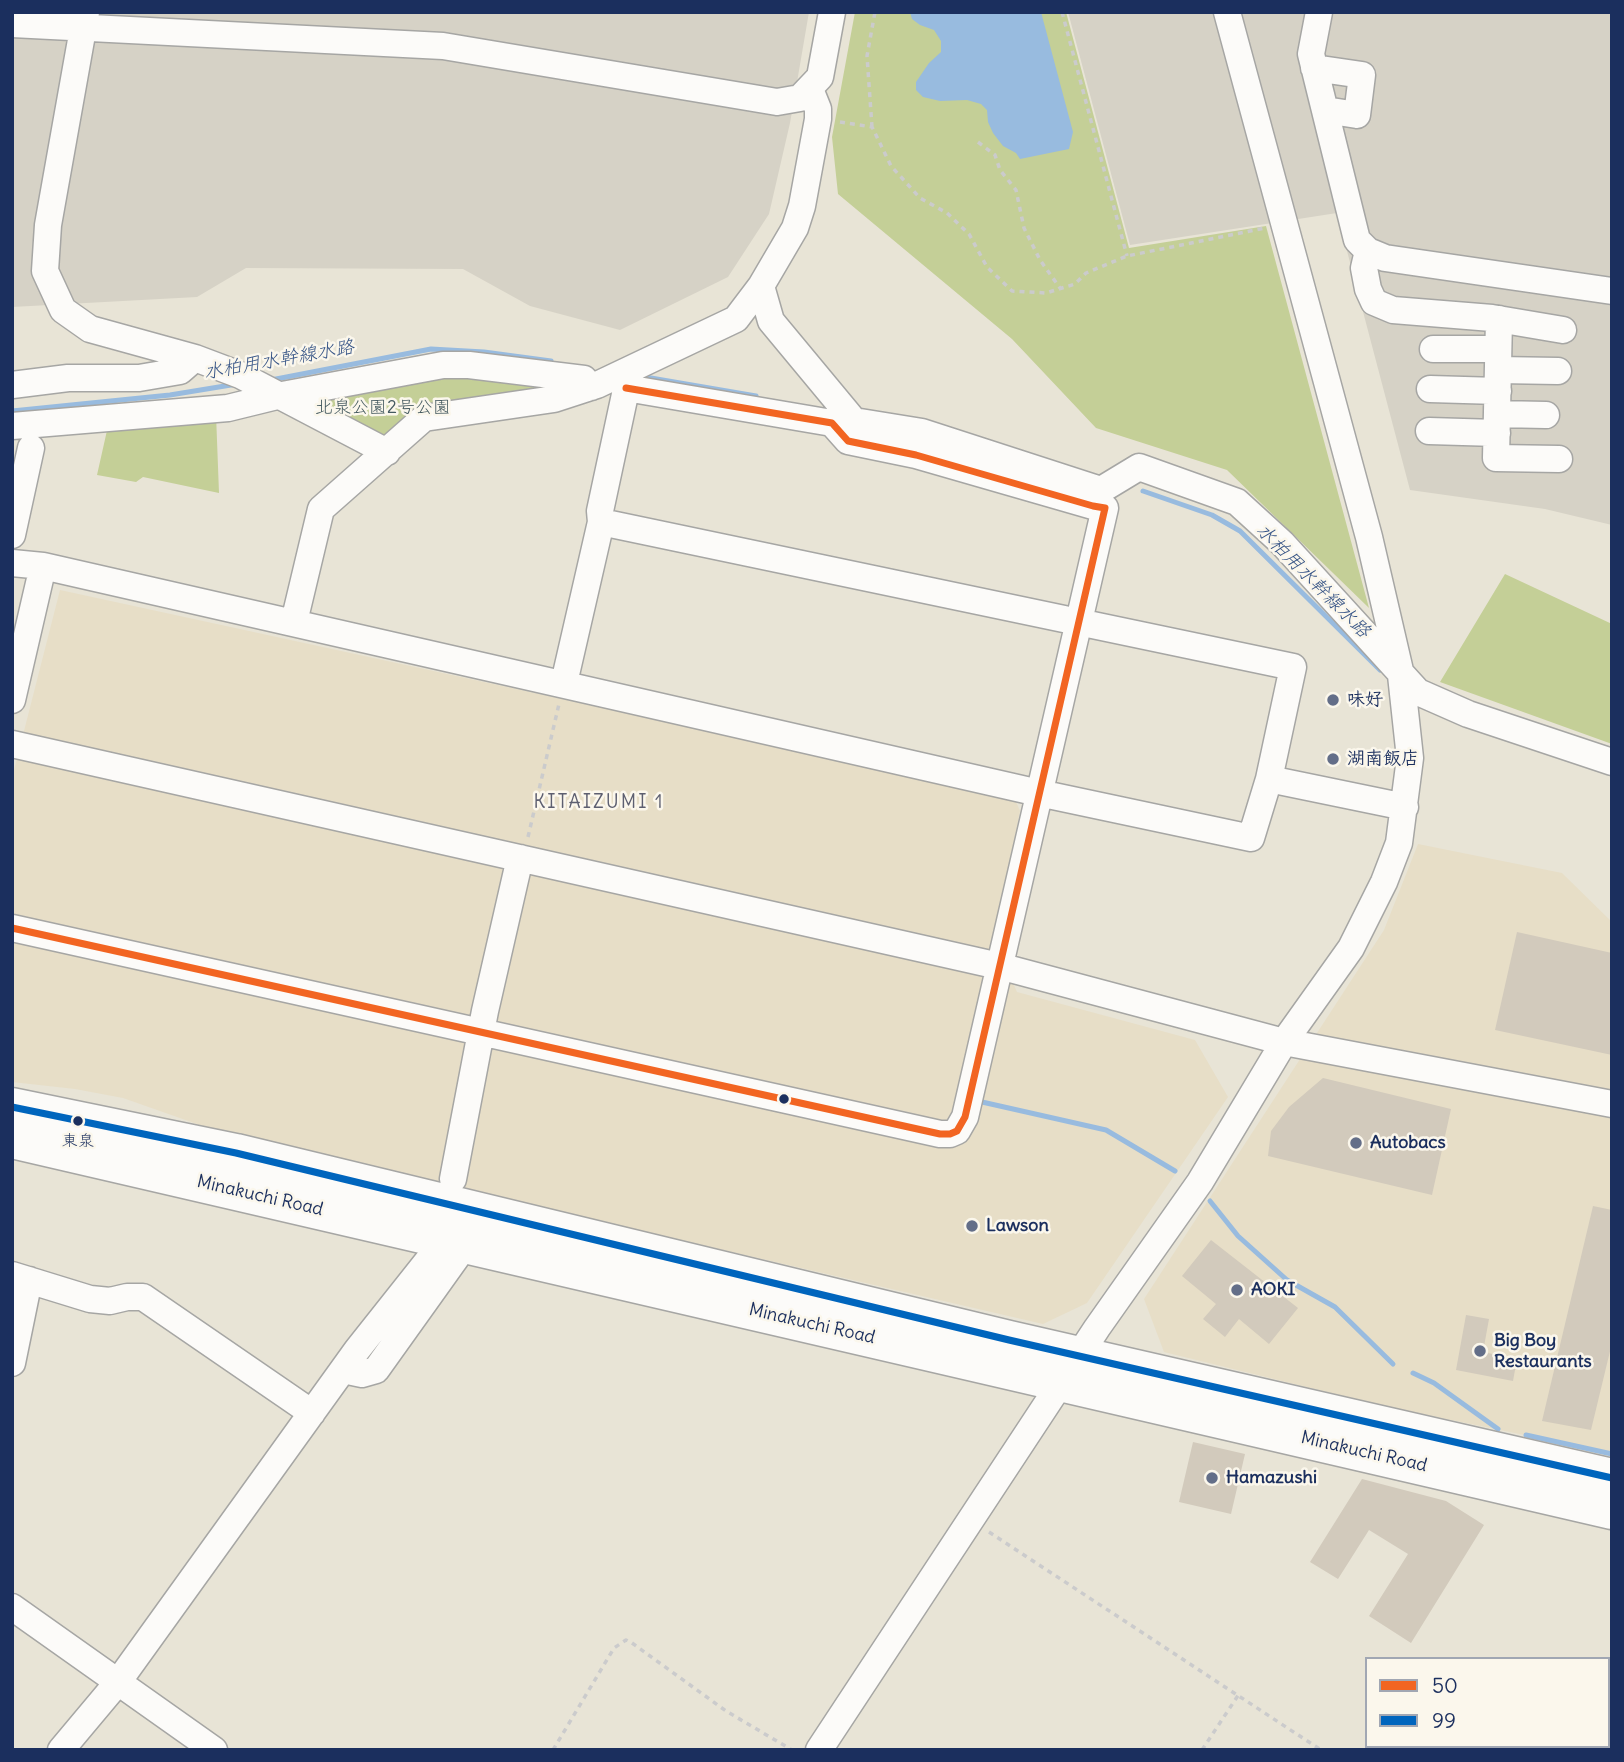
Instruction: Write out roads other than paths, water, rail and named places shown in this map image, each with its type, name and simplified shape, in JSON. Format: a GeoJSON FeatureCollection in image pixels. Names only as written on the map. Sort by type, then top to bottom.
{"type":"FeatureCollection","features":[{"type":"Feature","properties":{"kind":"highway","name":"Minakuchi Road"},"geometry":{"type":"LineString","coordinates":[[12,1107],[250,1157],[1612,1510]]}},
{"type":"Feature","properties":{"kind":"highway","name":"Minakuchi Road"},"geometry":{"type":"LineString","coordinates":[[12,1139],[466,1244],[1612,1478]]}},
{"type":"Feature","properties":{"kind":"street"},"geometry":{"type":"LineString","coordinates":[[12,24],[85,20],[443,46],[777,102],[800,98],[820,76],[832,12]]}},
{"type":"Feature","properties":{"kind":"street"},"geometry":{"type":"LineString","coordinates":[[819,1750],[1070,1369],[1200,1182],[1284,1042],[1350,948],[1384,883],[1399,843],[1410,758],[1401,675],[1369,537],[1227,12]]}},
{"type":"Feature","properties":{"kind":"street"},"geometry":{"type":"LineString","coordinates":[[1319,12],[1311,54],[1357,240],[1368,251],[1385,258],[1612,291]]}},
{"type":"Feature","properties":{"kind":"street"},"geometry":{"type":"LineString","coordinates":[[85,20],[48,225],[45,271],[63,310],[90,329],[195,358],[240,375],[387,452]]}},
{"type":"Feature","properties":{"kind":"street"},"geometry":{"type":"LineString","coordinates":[[1314,68],[1362,75],[1357,115],[1325,110]]}},
{"type":"Feature","properties":{"kind":"street"},"geometry":{"type":"LineString","coordinates":[[294,622],[321,509],[424,418],[554,399],[628,379],[736,319],[761,286],[795,228],[802,206],[818,119],[818,110],[810,89]]}},
{"type":"Feature","properties":{"kind":"street"},"geometry":{"type":"LineString","coordinates":[[1368,251],[1364,268],[1368,289],[1374,302],[1393,310],[1499,319],[1563,330]]}},
{"type":"Feature","properties":{"kind":"street"},"geometry":{"type":"LineString","coordinates":[[12,928],[940,1134],[957,1131],[965,1117],[1105,508],[916,454],[865,434],[771,321],[761,286]]}},
{"type":"Feature","properties":{"kind":"street"},"geometry":{"type":"LineString","coordinates":[[1499,319],[1496,458],[1559,459]]}},
{"type":"Feature","properties":{"kind":"street"},"geometry":{"type":"LineString","coordinates":[[1433,349],[1498,391],[1546,415]]}},
{"type":"Feature","properties":{"kind":"street"},"geometry":{"type":"LineString","coordinates":[[12,385],[68,378],[139,378],[180,371],[195,358]]}},
{"type":"Feature","properties":{"kind":"street"},"geometry":{"type":"LineString","coordinates":[[12,426],[228,408],[272,393],[443,365],[469,365],[584,379],[591,387]]}},
{"type":"Feature","properties":{"kind":"street"},"geometry":{"type":"LineString","coordinates":[[1429,431],[1498,391],[1558,371]]}},
{"type":"Feature","properties":{"kind":"street"},"geometry":{"type":"LineString","coordinates":[[628,379],[832,423],[848,441],[865,434],[922,432],[1101,490],[1139,467],[1237,502],[1282,543],[1418,692],[1468,714],[1612,762]]}},
{"type":"Feature","properties":{"kind":"street"},"geometry":{"type":"LineString","coordinates":[[564,683],[601,522],[600,511],[628,379]]}},
{"type":"Feature","properties":{"kind":"street"},"geometry":{"type":"LineString","coordinates":[[1430,389],[1498,391]]}},
{"type":"Feature","properties":{"kind":"street"},"geometry":{"type":"LineString","coordinates":[[12,535],[32,448]]}},
{"type":"Feature","properties":{"kind":"street"},"geometry":{"type":"LineString","coordinates":[[12,563],[43,566],[1039,793],[1251,838],[1269,779],[1293,667],[601,522]]}},
{"type":"Feature","properties":{"kind":"street"},"geometry":{"type":"LineString","coordinates":[[12,700],[43,566]]}},
{"type":"Feature","properties":{"kind":"street"},"geometry":{"type":"LineString","coordinates":[[12,744],[999,966],[1284,1042],[1612,1104]]}},
{"type":"Feature","properties":{"kind":"street"},"geometry":{"type":"LineString","coordinates":[[1269,779],[1405,807]]}},
{"type":"Feature","properties":{"kind":"street"},"geometry":{"type":"LineString","coordinates":[[453,1178],[520,858]]}},
{"type":"Feature","properties":{"kind":"street"},"geometry":{"type":"LineString","coordinates":[[343,1370],[362,1374],[376,1370],[466,1244]]}},
{"type":"Feature","properties":{"kind":"street"},"geometry":{"type":"LineString","coordinates":[[61,1750],[118,1682],[343,1370],[430,1258]]}},
{"type":"Feature","properties":{"kind":"street"},"geometry":{"type":"LineString","coordinates":[[12,1363],[20,1277],[90,1299],[110,1301],[143,1297],[312,1413]]}},
{"type":"Feature","properties":{"kind":"street"},"geometry":{"type":"LineString","coordinates":[[12,1607],[214,1750]]}},
{"type":"Feature","properties":{"kind":"water"},"geometry":{"type":"Polygon","coordinates":[[[910,12],[1041,12],[1073,132],[1069,149],[1020,159],[1016,153],[1003,146],[993,133],[987,110],[981,104],[967,100],[940,101],[923,97],[916,90],[916,82],[929,63],[941,52],[941,41],[934,30],[912,19],[910,12]]]}},
{"type":"Feature","properties":{"kind":"waterway","name":"水柏用水幹線水路"},"geometry":{"type":"LineString","coordinates":[[271,380],[431,349],[484,352],[551,361]]}},
{"type":"Feature","properties":{"kind":"waterway","name":"水柏用水幹線水路"},"geometry":{"type":"LineString","coordinates":[[645,377],[756,396]]}},
{"type":"Feature","properties":{"kind":"waterway","name":"水柏用水幹線水路"},"geometry":{"type":"LineString","coordinates":[[12,411],[170,395],[237,384]]}},
{"type":"Feature","properties":{"kind":"waterway","name":"水柏用水幹線水路"},"geometry":{"type":"LineString","coordinates":[[1143,491],[1212,515],[1240,531],[1380,670]]}},
{"type":"Feature","properties":{"kind":"waterway"},"geometry":{"type":"LineString","coordinates":[[982,1102],[1106,1130],[1175,1171]]}},
{"type":"Feature","properties":{"kind":"waterway"},"geometry":{"type":"LineString","coordinates":[[1210,1201],[1238,1236],[1287,1280],[1335,1307],[1393,1364]]}},
{"type":"Feature","properties":{"kind":"waterway"},"geometry":{"type":"LineString","coordinates":[[1413,1373],[1434,1383],[1498,1429]]}},
{"type":"Feature","properties":{"kind":"waterway"},"geometry":{"type":"LineString","coordinates":[[1526,1435],[1612,1454]]}},
{"type":"Feature","properties":{"kind":"place","name":"味好"},"geometry":{"type":"Point","coordinates":[1333,700]}},
{"type":"Feature","properties":{"kind":"place","name":"湖南飯店"},"geometry":{"type":"Point","coordinates":[1333,759]}},
{"type":"Feature","properties":{"kind":"place","name":"東泉"},"geometry":{"type":"Point","coordinates":[78,1121]}},
{"type":"Feature","properties":{"kind":"place","name":"Autobacs"},"geometry":{"type":"Point","coordinates":[1356,1143]}},
{"type":"Feature","properties":{"kind":"place","name":"Lawson"},"geometry":{"type":"Point","coordinates":[972,1226]}},
{"type":"Feature","properties":{"kind":"place","name":"AOKI"},"geometry":{"type":"Point","coordinates":[1237,1290]}},
{"type":"Feature","properties":{"kind":"place","name":"Big Boy Restaurants"},"geometry":{"type":"Point","coordinates":[1480,1351]}},
{"type":"Feature","properties":{"kind":"place","name":"Hamazushi"},"geometry":{"type":"Point","coordinates":[1212,1478]}},
{"type":"Feature","properties":{"kind":"district","name":"KITAIZUMI 1"},"geometry":{"type":"Point","coordinates":[599,803]}},
{"type":"Feature","properties":{"kind":"park label","name":"北泉公園2号公園"},"geometry":{"type":"Point","coordinates":[383,408]}}]}
